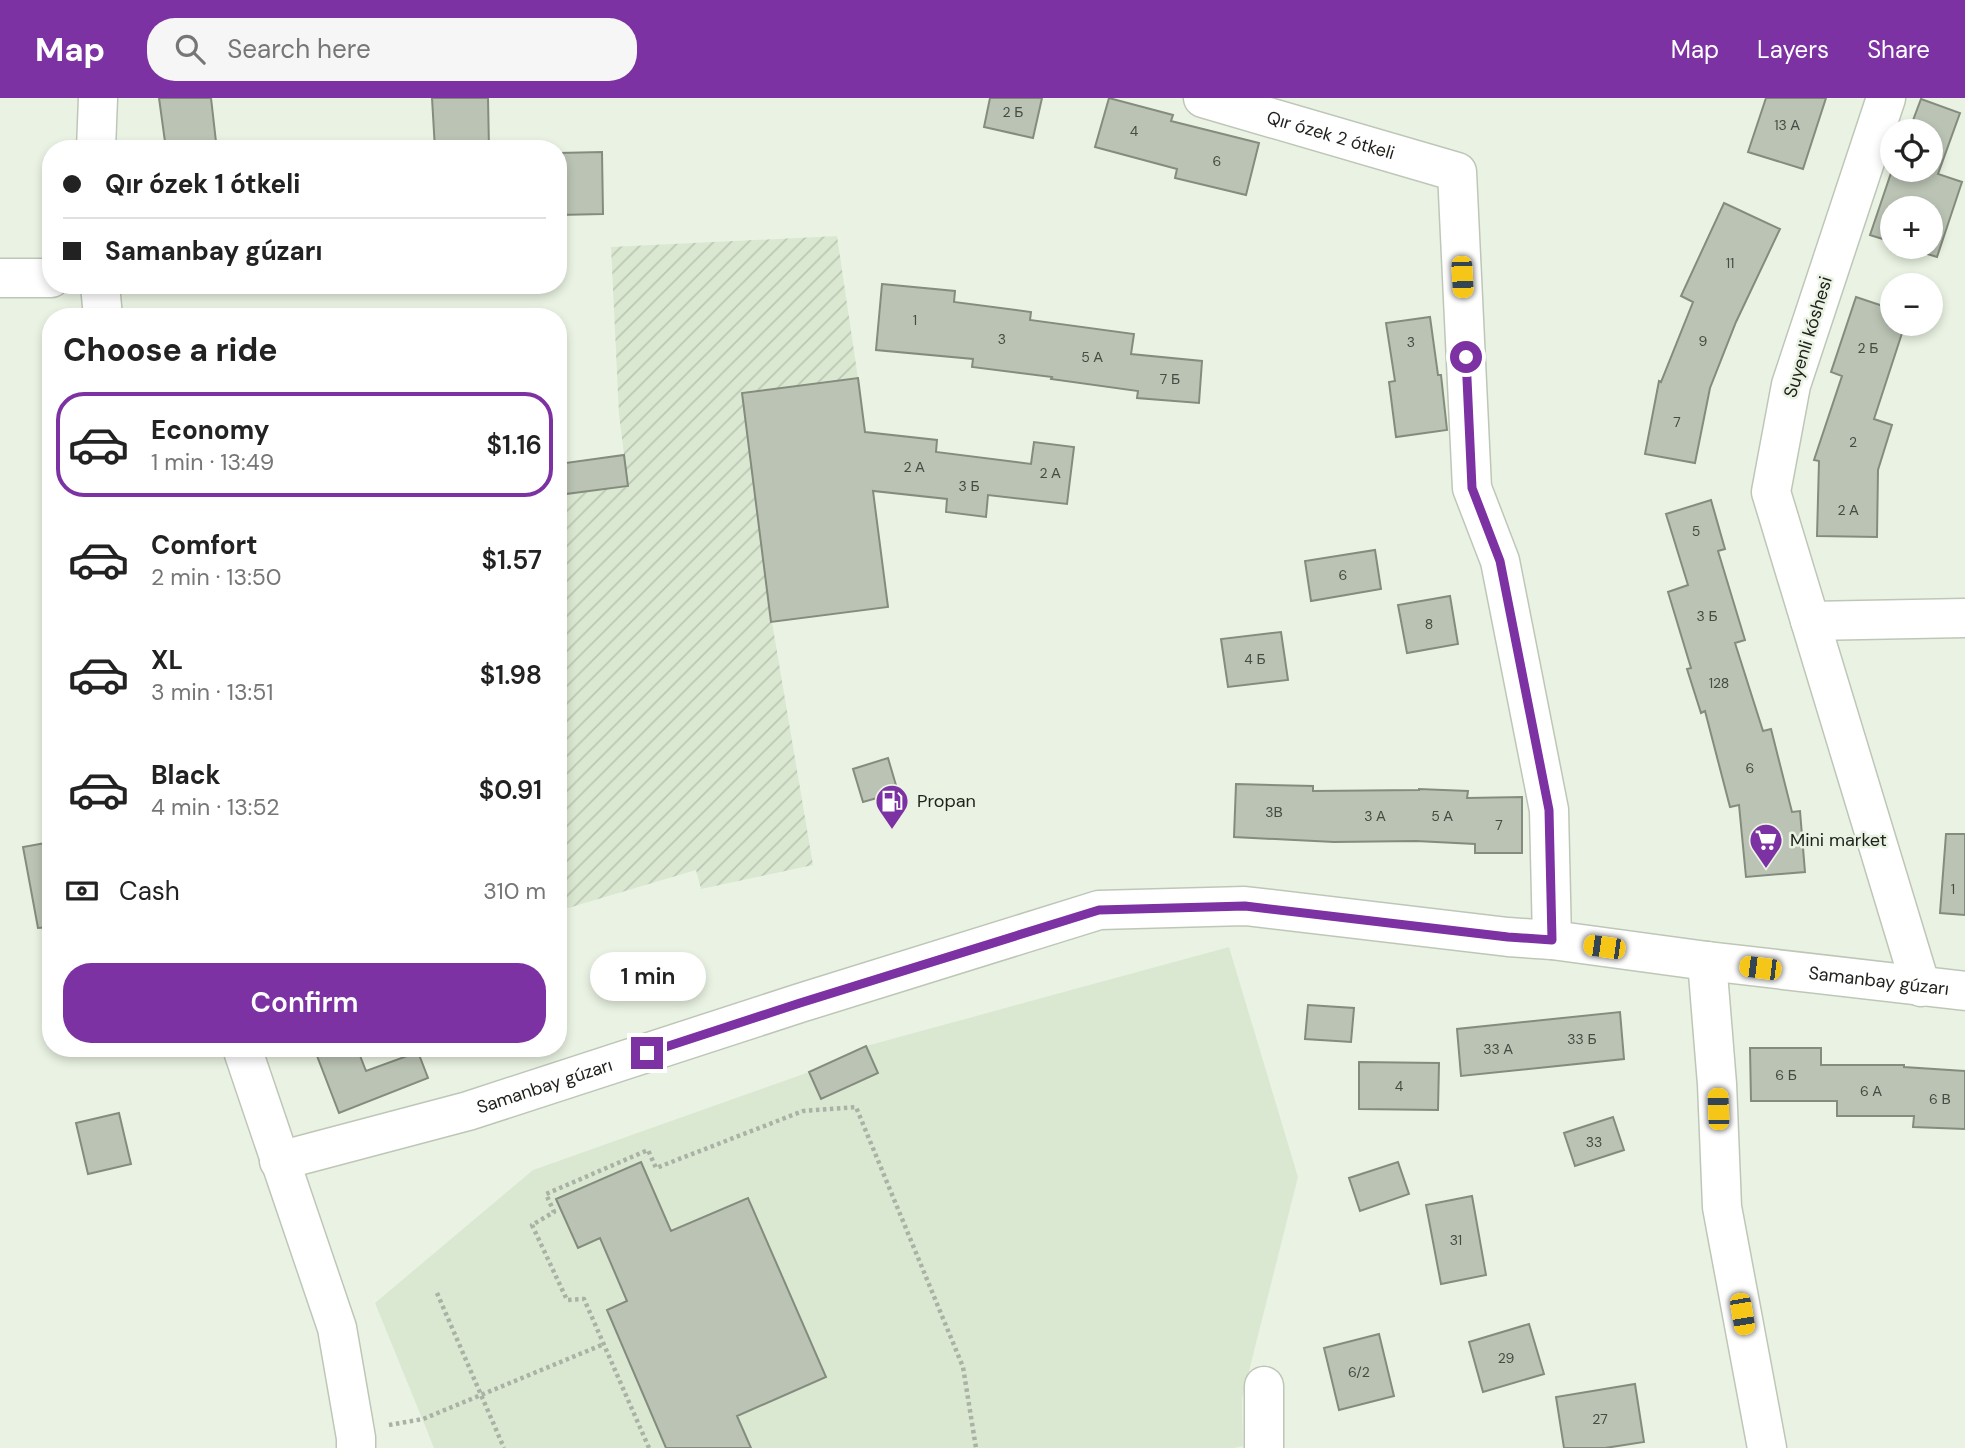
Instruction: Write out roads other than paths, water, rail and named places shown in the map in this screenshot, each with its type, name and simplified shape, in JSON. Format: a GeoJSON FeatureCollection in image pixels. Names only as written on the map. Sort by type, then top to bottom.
{"type":"FeatureCollection","features":[{"type":"Feature","properties":{"kind":"street"},"geometry":{"type":"LineString","coordinates":[[96,140],[98,98]]}},
{"type":"Feature","properties":{"kind":"street","name":"Qır ózek 2 ótkeli"},"geometry":{"type":"LineString","coordinates":[[1203,98],[1457,172],[1472,488],[1500,561],[1549,810],[1552,940]]}},
{"type":"Feature","properties":{"kind":"street","name":"Suyenli kóshesi"},"geometry":{"type":"LineString","coordinates":[[1886,98],[1791,385],[1771,492],[1921,987]]}},
{"type":"Feature","properties":{"kind":"street"},"geometry":{"type":"LineString","coordinates":[[0,278],[42,278]]}},
{"type":"Feature","properties":{"kind":"street"},"geometry":{"type":"LineString","coordinates":[[1810,621],[1965,618]]}},
{"type":"Feature","properties":{"kind":"street","name":"Samanbay gúzarı"},"geometry":{"type":"LineString","coordinates":[[279,1161],[468,1111],[800,1003],[1099,910],[1245,906],[1552,940],[1965,991]]}},
{"type":"Feature","properties":{"kind":"street"},"geometry":{"type":"LineString","coordinates":[[1707,961],[1723,1207],[1767,1448]]}},
{"type":"Feature","properties":{"kind":"street"},"geometry":{"type":"LineString","coordinates":[[245,1057],[337,1328],[356,1448]]}},
{"type":"Feature","properties":{"kind":"street"},"geometry":{"type":"LineString","coordinates":[[1264,1387],[1264,1448]]}},
{"type":"Feature","properties":{"kind":"place","name":"Propan"},"geometry":{"type":"Point","coordinates":[892,831]}},
{"type":"Feature","properties":{"kind":"place","name":"Mini market"},"geometry":{"type":"Point","coordinates":[1766,870]}}]}
